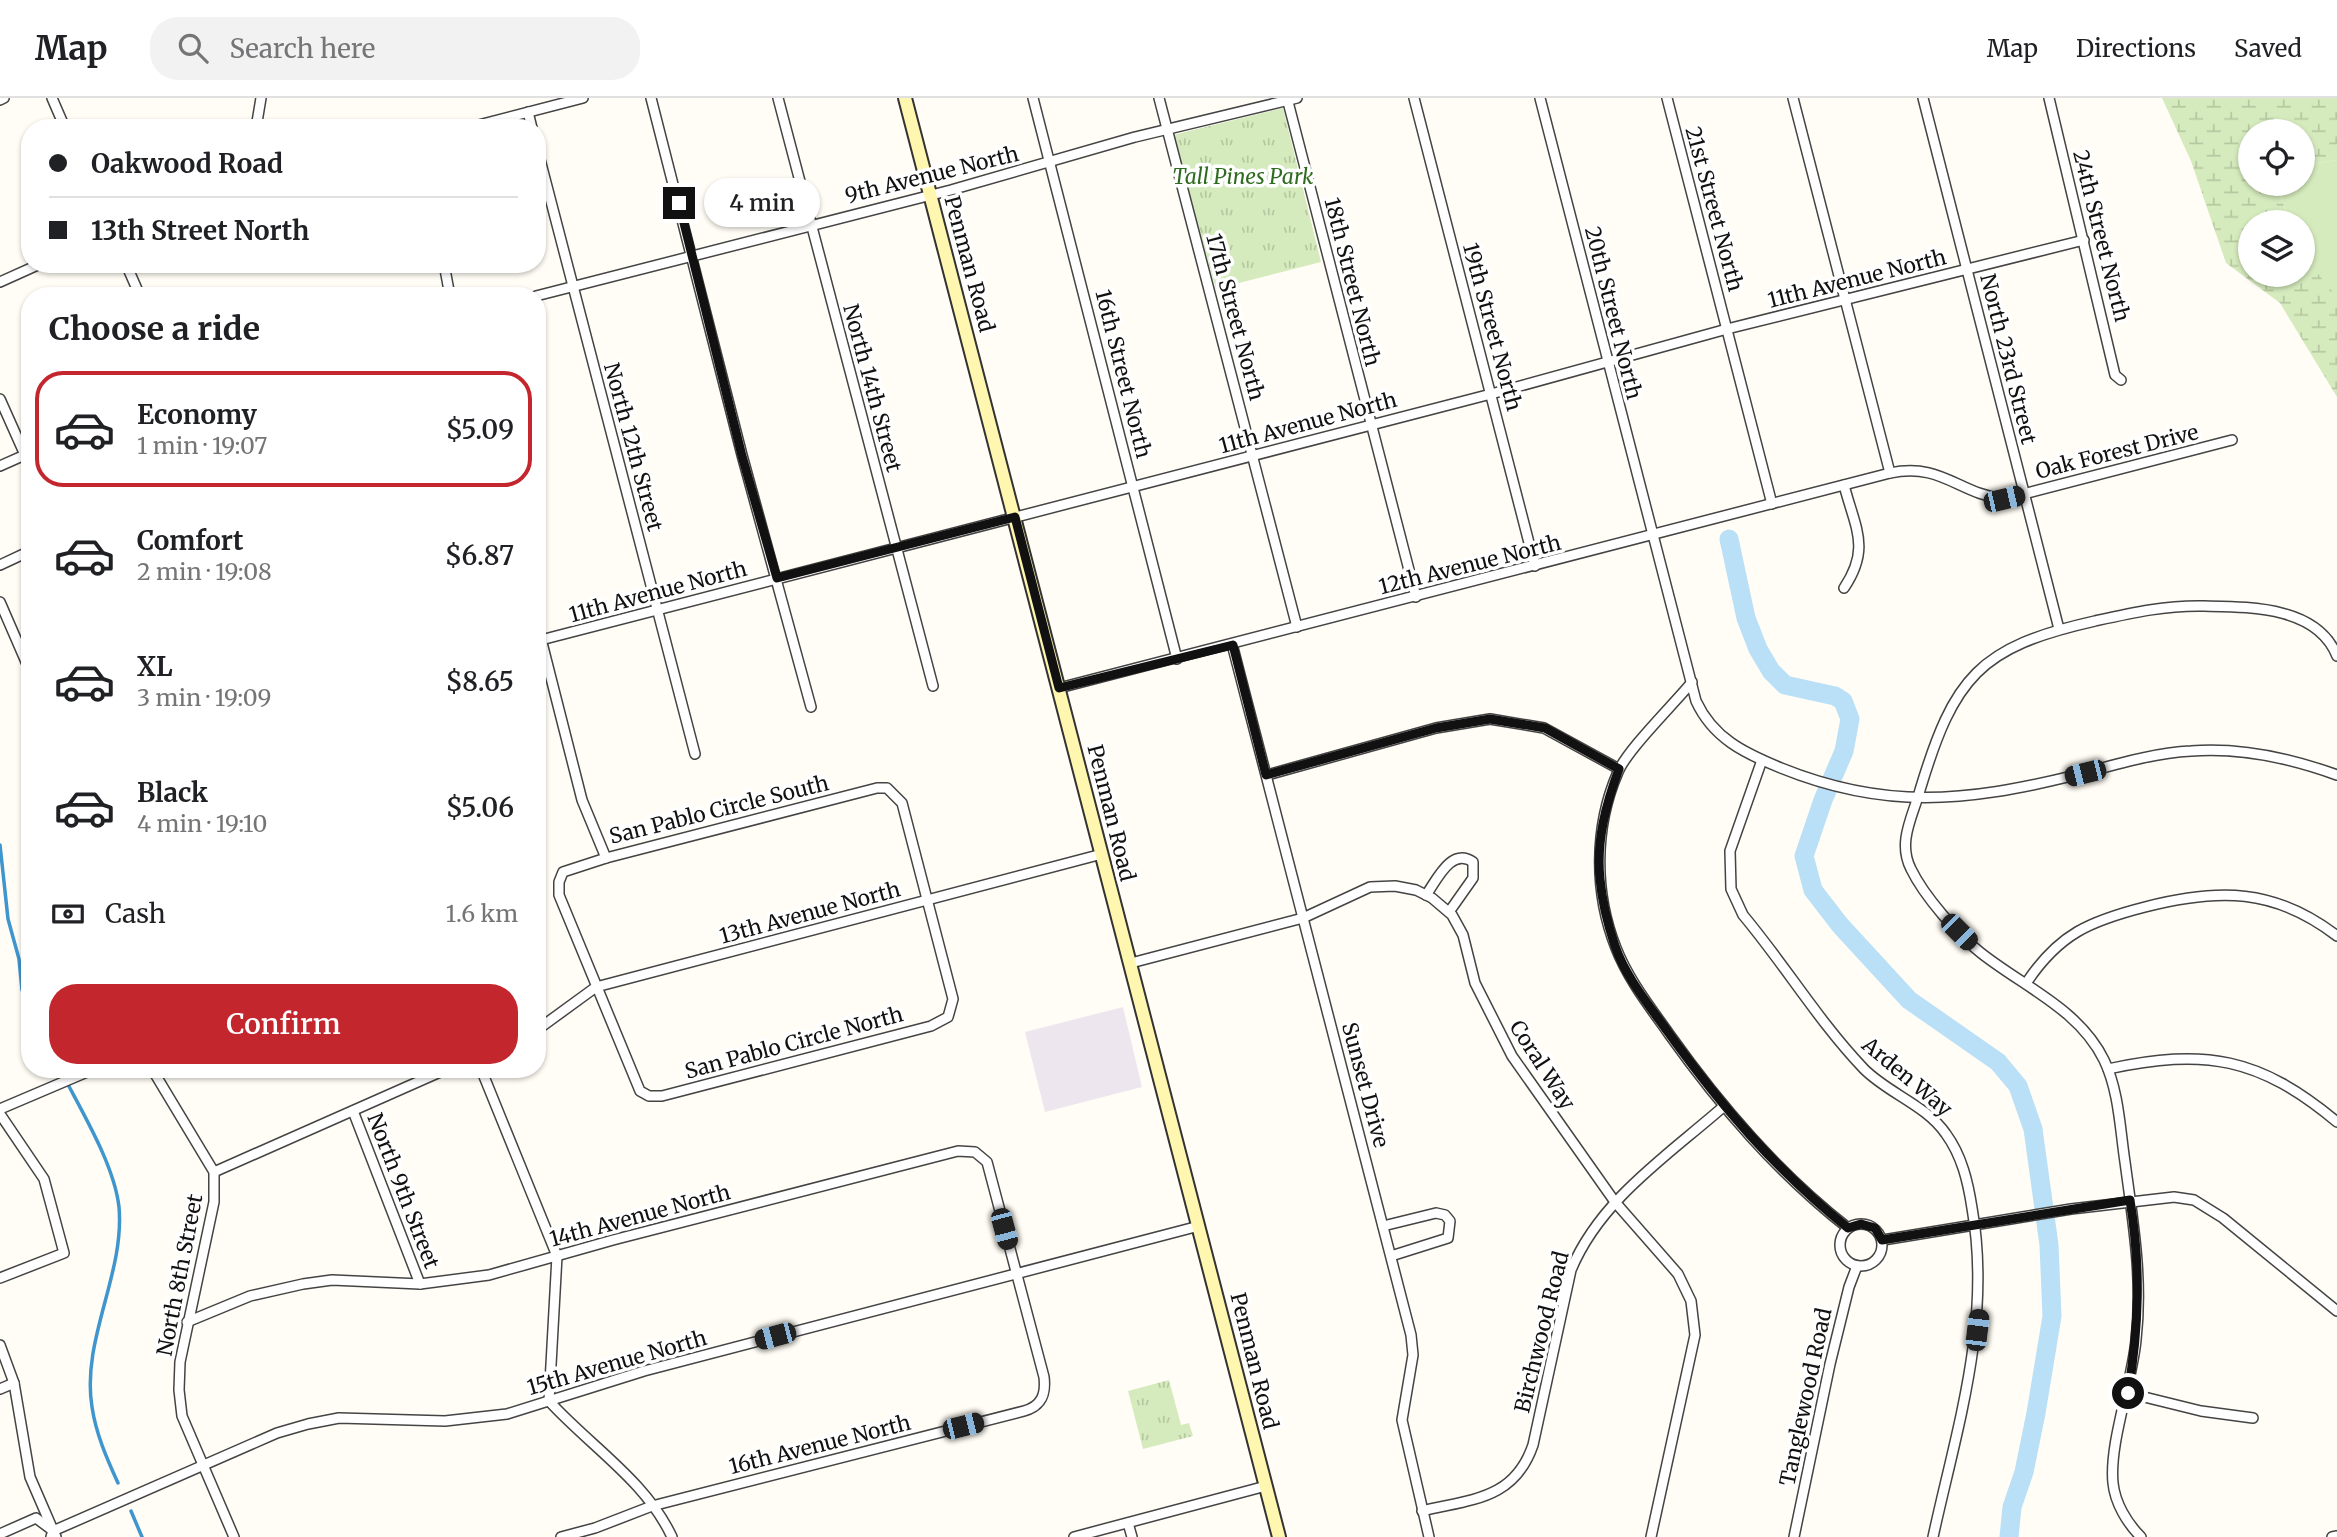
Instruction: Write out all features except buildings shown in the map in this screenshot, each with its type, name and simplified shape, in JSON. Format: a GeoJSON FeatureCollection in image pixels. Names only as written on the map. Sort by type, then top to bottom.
{"type":"FeatureCollection","features":[{"type":"Feature","properties":{"kind":"street"},"geometry":{"type":"LineString","coordinates":[[52,98],[61,119]]}},
{"type":"Feature","properties":{"kind":"street"},"geometry":{"type":"LineString","coordinates":[[258,119],[261,98]]}},
{"type":"Feature","properties":{"kind":"street"},"geometry":{"type":"LineString","coordinates":[[501,119],[583,98]]}},
{"type":"Feature","properties":{"kind":"street"},"geometry":{"type":"LineString","coordinates":[[651,98],[742,456],[811,708]]}},
{"type":"Feature","properties":{"kind":"street","name":"North 14th Street"},"geometry":{"type":"LineString","coordinates":[[778,98],[933,686]]}},
{"type":"Feature","properties":{"kind":"street","name":"Penman Road"},"geometry":{"type":"LineString","coordinates":[[905,98],[1279,1537]]}},
{"type":"Feature","properties":{"kind":"street","name":"16th Street North"},"geometry":{"type":"LineString","coordinates":[[1033,98],[1178,659]]}},
{"type":"Feature","properties":{"kind":"street","name":"17th Street North"},"geometry":{"type":"LineString","coordinates":[[1159,98],[1297,627]]}},
{"type":"Feature","properties":{"kind":"street","name":"19th Street North"},"geometry":{"type":"LineString","coordinates":[[1413,98],[1535,566]]}},
{"type":"Feature","properties":{"kind":"street","name":"20th Street North"},"geometry":{"type":"LineString","coordinates":[[1540,98],[1692,682],[1703,716],[1715,732],[1762,760],[1831,787],[1918,798],[1968,798],[2192,750],[2245,752],[2293,760],[2337,775]]}},
{"type":"Feature","properties":{"kind":"street","name":"21st Street North"},"geometry":{"type":"LineString","coordinates":[[1667,98],[1772,504]]}},
{"type":"Feature","properties":{"kind":"street"},"geometry":{"type":"LineString","coordinates":[[1793,98],[1890,473]]}},
{"type":"Feature","properties":{"kind":"street","name":"North 23rd Street"},"geometry":{"type":"LineString","coordinates":[[1923,98],[2059,629]]}},
{"type":"Feature","properties":{"kind":"street","name":"24th Street North"},"geometry":{"type":"LineString","coordinates":[[2049,98],[2115,375],[2121,380]]}},
{"type":"Feature","properties":{"kind":"street","name":"9th Avenue North"},"geometry":{"type":"LineString","coordinates":[[546,293],[1290,99]]}},
{"type":"Feature","properties":{"kind":"street","name":"18th Street North"},"geometry":{"type":"LineString","coordinates":[[1290,99],[1370,424],[1416,597]]}},
{"type":"Feature","properties":{"kind":"street"},"geometry":{"type":"LineString","coordinates":[[528,112],[530,119]]}},
{"type":"Feature","properties":{"kind":"street","name":"North 12th Street"},"geometry":{"type":"LineString","coordinates":[[546,182],[695,754]]}},
{"type":"Feature","properties":{"kind":"street","name":"11th Avenue North"},"geometry":{"type":"LineString","coordinates":[[546,639],[1491,394],[1727,329],[2084,240]]}},
{"type":"Feature","properties":{"kind":"street"},"geometry":{"type":"LineString","coordinates":[[0,282],[21,273]]}},
{"type":"Feature","properties":{"kind":"street"},"geometry":{"type":"LineString","coordinates":[[0,399],[21,442]]}},
{"type":"Feature","properties":{"kind":"street","name":"Oak Forest Drive"},"geometry":{"type":"LineString","coordinates":[[1890,473],[1921,469],[1988,497],[2004,499],[2232,440]]}},
{"type":"Feature","properties":{"kind":"street"},"geometry":{"type":"LineString","coordinates":[[0,466],[21,457]]}},
{"type":"Feature","properties":{"kind":"street","name":"12th Avenue North"},"geometry":{"type":"LineString","coordinates":[[1059,688],[1890,473]]}},
{"type":"Feature","properties":{"kind":"street"},"geometry":{"type":"LineString","coordinates":[[1844,485],[1860,555],[1858,568],[1844,588]]}},
{"type":"Feature","properties":{"kind":"street"},"geometry":{"type":"LineString","coordinates":[[0,565],[21,555]]}},
{"type":"Feature","properties":{"kind":"street"},"geometry":{"type":"LineString","coordinates":[[0,602],[21,650]]}},
{"type":"Feature","properties":{"kind":"street"},"geometry":{"type":"LineString","coordinates":[[2141,1537],[2125,1518],[2113,1482],[2115,1455],[2128,1393],[2140,1294],[2138,1249],[2118,1107],[2108,1069],[2082,1027],[2027,982],[1978,951],[1959,932],[1909,866],[1906,835],[1947,714],[1977,671],[2026,639],[2059,629],[2161,607],[2246,608],[2282,612],[2303,621],[2324,637],[2337,656]]}},
{"type":"Feature","properties":{"kind":"street","name":"Sunset Drive"},"geometry":{"type":"LineString","coordinates":[[1233,645],[1411,1335],[1413,1355],[1402,1420],[1429,1537]]}},
{"type":"Feature","properties":{"kind":"street"},"geometry":{"type":"LineString","coordinates":[[546,667],[582,800],[606,858]]}},
{"type":"Feature","properties":{"kind":"street"},"geometry":{"type":"LineString","coordinates":[[1692,682],[1619,769],[1601,829],[1600,877],[1616,948],[1636,987],[1723,1107],[1753,1142],[1848,1228]]}},
{"type":"Feature","properties":{"kind":"street"},"geometry":{"type":"LineString","coordinates":[[1266,775],[1436,728],[1490,719],[1545,728],[1619,769]]}},
{"type":"Feature","properties":{"kind":"street","name":"Arden Way"},"geometry":{"type":"LineString","coordinates":[[1762,760],[1730,851],[1731,888],[1743,915],[1851,1055],[1896,1096],[1926,1112],[1946,1134],[1963,1169],[1975,1224],[1979,1287],[1975,1345],[1933,1537]]}},
{"type":"Feature","properties":{"kind":"street","name":"San Pablo Circle South"},"geometry":{"type":"LineString","coordinates":[[596,987],[559,895],[559,881],[564,872],[575,866],[887,788],[902,803],[927,901]]}},
{"type":"Feature","properties":{"kind":"street","name":"13th Avenue North"},"geometry":{"type":"LineString","coordinates":[[546,1023],[596,987],[1102,854]]}},
{"type":"Feature","properties":{"kind":"street"},"geometry":{"type":"LineString","coordinates":[[1426,895],[1451,860],[1459,857],[1473,862],[1473,878],[1449,912]]}},
{"type":"Feature","properties":{"kind":"street","name":"Coral Way"},"geometry":{"type":"LineString","coordinates":[[1130,964],[1303,918],[1370,887],[1395,886],[1426,895],[1449,912],[1463,935],[1475,983],[1512,1056],[1615,1202],[1678,1274],[1691,1301],[1694,1318],[1691,1356],[1651,1537]]}},
{"type":"Feature","properties":{"kind":"street"},"geometry":{"type":"LineString","coordinates":[[2027,982],[2056,945],[2086,925],[2117,914],[2192,896],[2222,893],[2268,900],[2293,908],[2337,936]]}},
{"type":"Feature","properties":{"kind":"street","name":"San Pablo Circle North"},"geometry":{"type":"LineString","coordinates":[[596,987],[640,1091],[649,1096],[662,1096],[941,1023],[948,1017],[953,999],[927,901]]}},
{"type":"Feature","properties":{"kind":"street"},"geometry":{"type":"LineString","coordinates":[[2108,1069],[2168,1058],[2198,1057],[2221,1060],[2265,1075],[2307,1099],[2337,1122]]}},
{"type":"Feature","properties":{"kind":"street"},"geometry":{"type":"LineString","coordinates":[[0,1278],[64,1253],[44,1179],[0,1112],[74,1078]]}},
{"type":"Feature","properties":{"kind":"street","name":"North 8th Street"},"geometry":{"type":"LineString","coordinates":[[157,1078],[214,1172],[214,1202],[187,1322],[180,1362],[179,1390],[182,1416],[234,1537]]}},
{"type":"Feature","properties":{"kind":"street"},"geometry":{"type":"LineString","coordinates":[[214,1172],[427,1078]]}},
{"type":"Feature","properties":{"kind":"street"},"geometry":{"type":"LineString","coordinates":[[485,1078],[557,1256],[549,1401],[632,1480],[672,1537]]}},
{"type":"Feature","properties":{"kind":"street","name":"Birchwood Road"},"geometry":{"type":"LineString","coordinates":[[1422,1511],[1490,1494],[1507,1486],[1522,1470],[1533,1445],[1571,1270],[1590,1231],[1615,1202],[1723,1107]]}},
{"type":"Feature","properties":{"kind":"street","name":"North 9th Street"},"geometry":{"type":"LineString","coordinates":[[353,1111],[420,1284]]}},
{"type":"Feature","properties":{"kind":"street","name":"14th Avenue North"},"geometry":{"type":"LineString","coordinates":[[187,1322],[250,1296],[303,1283],[332,1280],[420,1284],[489,1275],[958,1152],[975,1152],[987,1163],[1016,1273]]}},
{"type":"Feature","properties":{"kind":"street"},"geometry":{"type":"LineString","coordinates":[[1882,1240],[2130,1200],[2174,1197],[2194,1200],[2208,1208],[2337,1311]]}},
{"type":"Feature","properties":{"kind":"street"},"geometry":{"type":"LineString","coordinates":[[1383,1226],[1436,1213],[1445,1215],[1450,1220],[1448,1238],[1391,1256]]}},
{"type":"Feature","properties":{"kind":"street"},"geometry":{"type":"LineString","coordinates":[[1868,1225],[1875,1228],[1882,1240],[1881,1254],[1877,1261],[1857,1266],[1841,1254],[1840,1240],[1848,1228],[1868,1225]]}},
{"type":"Feature","properties":{"kind":"street","name":"15th Avenue North"},"geometry":{"type":"LineString","coordinates":[[54,1535],[277,1433],[308,1424],[339,1418],[477,1419],[549,1401],[644,1371],[1199,1226]]}},
{"type":"Feature","properties":{"kind":"street","name":"Tanglewood Road"},"geometry":{"type":"LineString","coordinates":[[1794,1537],[1830,1364],[1849,1287],[1857,1266]]}},
{"type":"Feature","properties":{"kind":"street","name":"16th Avenue North"},"geometry":{"type":"LineString","coordinates":[[561,1537],[595,1528],[652,1506],[1031,1409],[1044,1396],[1045,1388],[1016,1273]]}},
{"type":"Feature","properties":{"kind":"street"},"geometry":{"type":"LineString","coordinates":[[0,1345],[14,1383],[30,1477],[54,1535]]}},
{"type":"Feature","properties":{"kind":"street"},"geometry":{"type":"LineString","coordinates":[[0,1389],[14,1383]]}},
{"type":"Feature","properties":{"kind":"street"},"geometry":{"type":"LineString","coordinates":[[2128,1393],[2201,1411],[2253,1418]]}},
{"type":"Feature","properties":{"kind":"street"},"geometry":{"type":"LineString","coordinates":[[1074,1537],[1266,1486]]}},
{"type":"Feature","properties":{"kind":"street"},"geometry":{"type":"LineString","coordinates":[[0,1534],[36,1518],[54,1535]]}},
{"type":"Feature","properties":{"kind":"street"},"geometry":{"type":"LineString","coordinates":[[1128,1523],[1132,1537]]}},
{"type":"Feature","properties":{"kind":"shaded area"},"geometry":{"type":"Polygon","coordinates":[[[1123,1007],[1142,1087],[1045,1112],[1025,1032],[1123,1007]]]}},
{"type":"Feature","properties":{"kind":"green space"},"geometry":{"type":"Polygon","coordinates":[[[2162,98],[2337,98],[2337,160],[2315,163],[2315,119],[2238,119],[2238,196],[2281,196],[2286,210],[2238,210],[2238,272],[2226,263],[2191,161],[2162,98]]]}},
{"type":"Feature","properties":{"kind":"green space","name":"Tall Pines Park"},"geometry":{"type":"Polygon","coordinates":[[[1283,108],[1321,262],[1216,289],[1173,135],[1283,108]]]}},
{"type":"Feature","properties":{"kind":"green space"},"geometry":{"type":"Polygon","coordinates":[[[2337,160],[2337,297],[2315,272],[2315,210],[2286,210],[2281,196],[2315,196],[2315,163],[2337,160]]]}},
{"type":"Feature","properties":{"kind":"green space"},"geometry":{"type":"Polygon","coordinates":[[[2315,270],[2337,297],[2337,397],[2280,303],[2258,287],[2315,287],[2315,270]]]}},
{"type":"Feature","properties":{"kind":"green space"},"geometry":{"type":"Polygon","coordinates":[[[1169,1380],[1181,1425],[1189,1423],[1193,1436],[1143,1449],[1128,1391],[1169,1380]]]}},
{"type":"Feature","properties":{"kind":"waterway"},"geometry":{"type":"LineString","coordinates":[[1729,539],[1746,618],[1758,649],[1771,671],[1785,685],[1835,696],[1843,701],[1850,719],[1844,751],[1823,800],[1804,856],[1813,890],[1840,925],[1909,1000],[1998,1062],[2018,1086],[2033,1129],[2049,1245],[2052,1316],[2036,1413],[2024,1472],[2012,1507],[2009,1537]]}},
{"type":"Feature","properties":{"kind":"waterway"},"geometry":{"type":"LineString","coordinates":[[0,845],[8,919],[19,959],[21,980]]}},
{"type":"Feature","properties":{"kind":"waterway"},"geometry":{"type":"LineString","coordinates":[[65,1078],[103,1155],[116,1190],[119,1207],[116,1257],[97,1332],[90,1382],[96,1427],[118,1483]]}},
{"type":"Feature","properties":{"kind":"waterway"},"geometry":{"type":"LineString","coordinates":[[131,1511],[142,1537]]}},
{"type":"Feature","properties":{"kind":"route"},"geometry":{"type":"LineString","coordinates":[[679,203],[742,456],[777,578],[1015,517],[1059,688],[1233,645],[1266,775],[1436,728],[1490,719],[1528,723],[1545,728],[1604,759],[1619,769],[1601,829],[1600,851],[1600,877],[1616,948],[1636,987],[1723,1107],[1753,1142],[1828,1212],[1848,1228],[1861,1224],[1875,1228],[1882,1240],[2130,1200],[2138,1249],[2140,1294],[2128,1393]]}}]}
